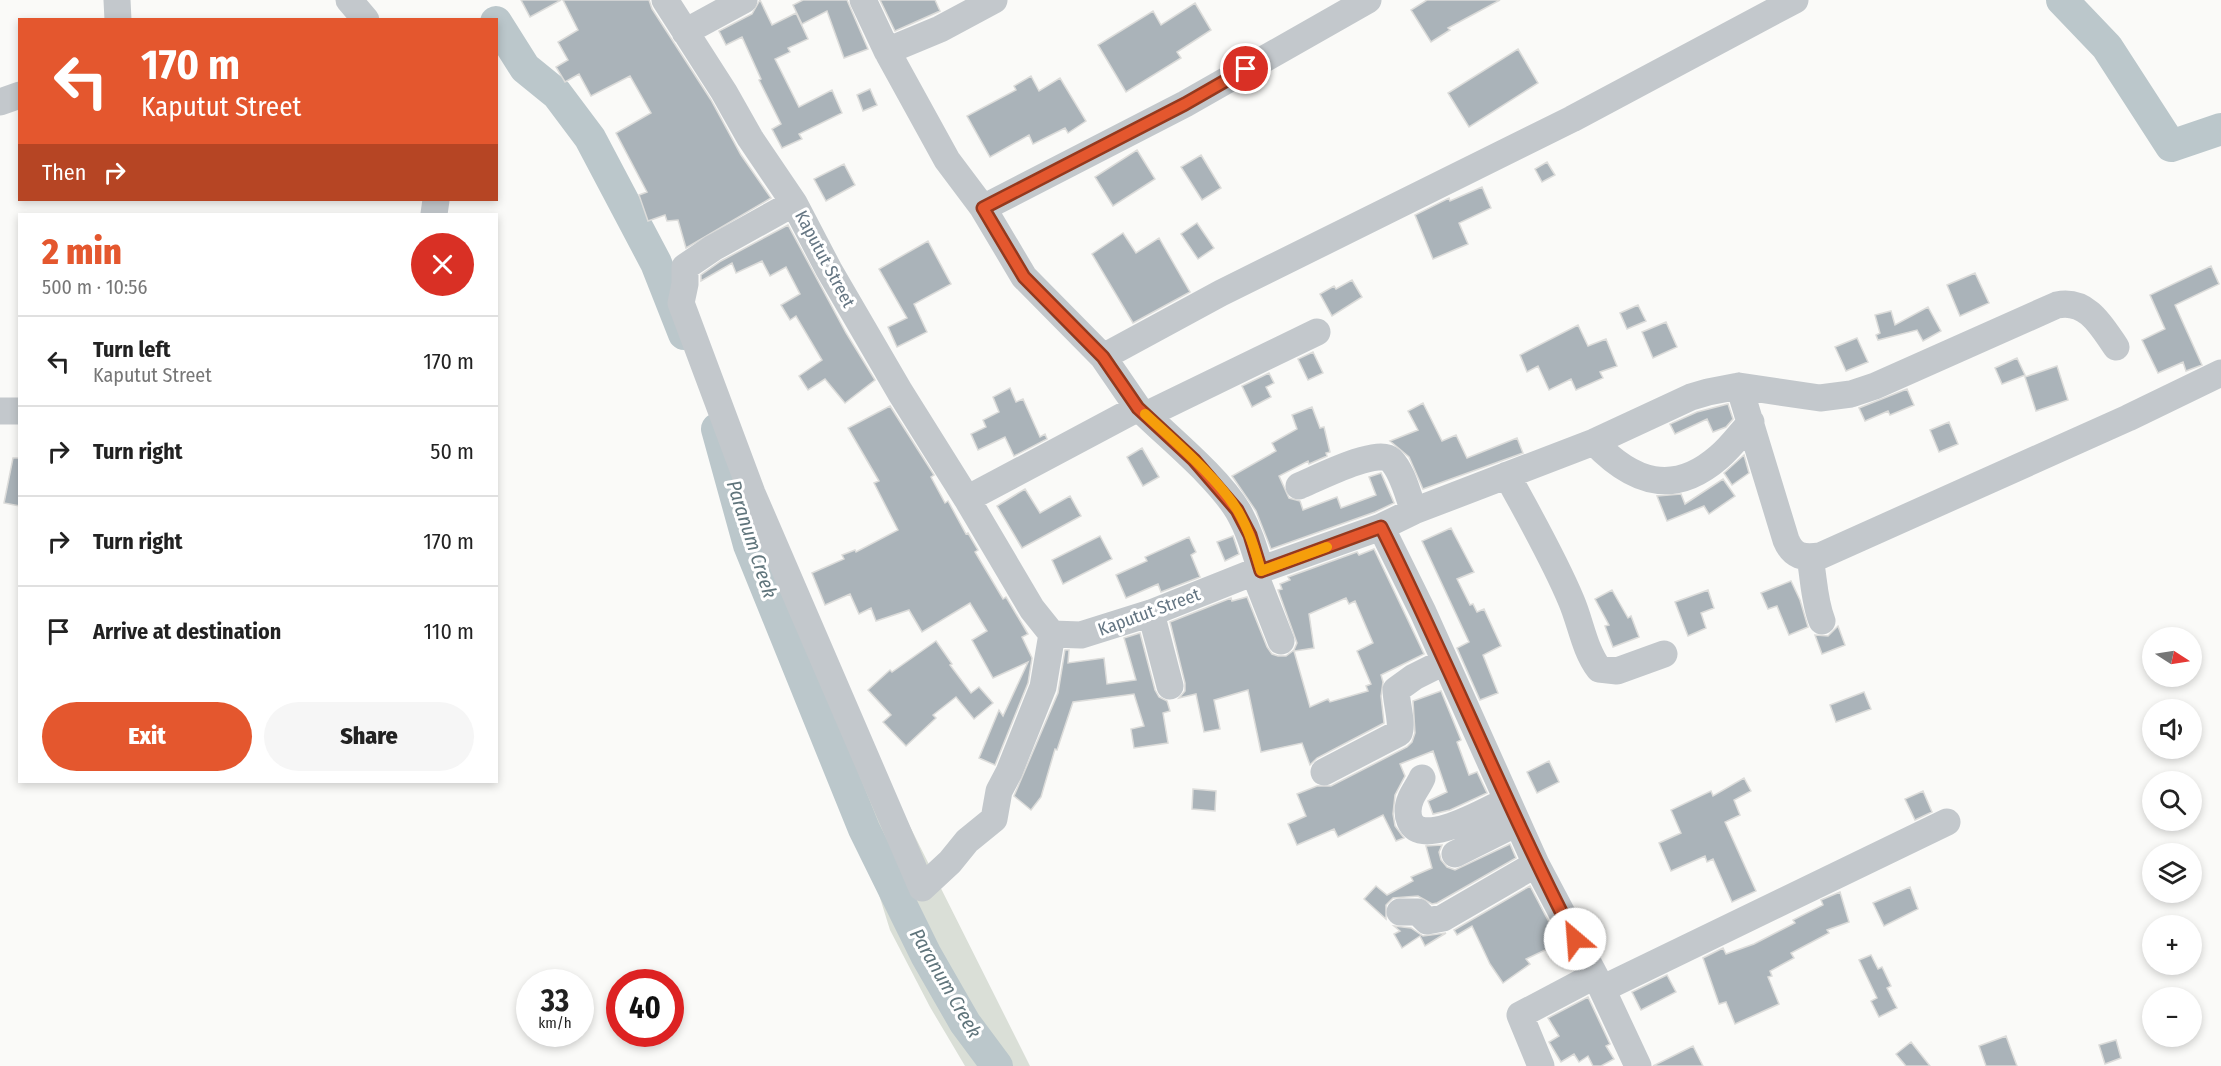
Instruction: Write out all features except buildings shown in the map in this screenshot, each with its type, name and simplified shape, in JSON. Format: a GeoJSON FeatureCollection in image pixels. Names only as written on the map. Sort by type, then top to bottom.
{"type":"FeatureCollection","features":[{"type":"Feature","properties":{"kind":"street"},"geometry":{"type":"LineString","coordinates":[[117,0],[118,18]]}},
{"type":"Feature","properties":{"kind":"street"},"geometry":{"type":"LineString","coordinates":[[349,0],[364,18]]}},
{"type":"Feature","properties":{"kind":"street","name":"Kaputut Street"},"geometry":{"type":"LineString","coordinates":[[665,0],[724,92],[750,138],[794,203],[860,324],[1032,609],[1052,634],[1081,636],[1151,614],[1381,527],[1414,511],[1594,442],[1691,397],[1739,386]]}},
{"type":"Feature","properties":{"kind":"street"},"geometry":{"type":"LineString","coordinates":[[685,32],[744,0]]}},
{"type":"Feature","properties":{"kind":"street"},"geometry":{"type":"LineString","coordinates":[[863,0],[887,51],[947,160],[983,208],[1024,277],[1103,357],[1142,412],[1194,460],[1237,510],[1250,535],[1258,572],[1281,640]]}},
{"type":"Feature","properties":{"kind":"street"},"geometry":{"type":"LineString","coordinates":[[887,51],[940,29],[994,0]]}},
{"type":"Feature","properties":{"kind":"street"},"geometry":{"type":"LineString","coordinates":[[983,208],[1185,104],[1368,0]]}},
{"type":"Feature","properties":{"kind":"street"},"geometry":{"type":"LineString","coordinates":[[1103,357],[1221,293],[1572,119],[1795,0]]}},
{"type":"Feature","properties":{"kind":"street"},"geometry":{"type":"LineString","coordinates":[[0,102],[18,96]]}},
{"type":"Feature","properties":{"kind":"street"},"geometry":{"type":"LineString","coordinates":[[794,203],[713,248],[685,267],[685,284],[681,303],[752,493],[922,888],[950,862],[967,841],[994,819],[999,791],[1009,772],[1043,687],[1052,634]]}},
{"type":"Feature","properties":{"kind":"street"},"geometry":{"type":"LineString","coordinates":[[2116,347],[2089,311],[2077,304],[2068,303],[2057,305],[1875,386],[1851,393],[1820,398],[1739,386],[1790,550],[1796,555],[1810,558],[1820,556],[2221,373]]}},
{"type":"Feature","properties":{"kind":"street"},"geometry":{"type":"LineString","coordinates":[[967,499],[1142,412],[1317,332]]}},
{"type":"Feature","properties":{"kind":"street"},"geometry":{"type":"LineString","coordinates":[[0,411],[18,411]]}},
{"type":"Feature","properties":{"kind":"street"},"geometry":{"type":"LineString","coordinates":[[1594,442],[1622,468],[1647,479],[1669,482],[1684,479],[1719,457],[1751,422]]}},
{"type":"Feature","properties":{"kind":"street"},"geometry":{"type":"LineString","coordinates":[[1299,486],[1371,456],[1384,456],[1390,459],[1396,467],[1414,511]]}},
{"type":"Feature","properties":{"kind":"street"},"geometry":{"type":"LineString","coordinates":[[1507,475],[1565,587],[1578,618],[1590,657],[1599,669],[1617,671],[1664,654]]}},
{"type":"Feature","properties":{"kind":"street"},"geometry":{"type":"LineString","coordinates":[[1381,527],[1424,612],[1444,662],[1536,864],[1638,1066]]}},
{"type":"Feature","properties":{"kind":"street"},"geometry":{"type":"LineString","coordinates":[[1810,558],[1815,597],[1822,621]]}},
{"type":"Feature","properties":{"kind":"street"},"geometry":{"type":"LineString","coordinates":[[1151,614],[1170,686]]}},
{"type":"Feature","properties":{"kind":"street"},"geometry":{"type":"LineString","coordinates":[[1324,772],[1398,733],[1401,725],[1396,707],[1396,690],[1414,677],[1444,662]]}},
{"type":"Feature","properties":{"kind":"street"},"geometry":{"type":"LineString","coordinates":[[1422,778],[1410,800],[1408,814],[1412,825],[1422,831],[1434,831],[1512,812]]}},
{"type":"Feature","properties":{"kind":"street"},"geometry":{"type":"LineString","coordinates":[[1455,854],[1512,812]]}},
{"type":"Feature","properties":{"kind":"street"},"geometry":{"type":"LineString","coordinates":[[1541,1066],[1520,1015],[1598,983],[1947,822]]}},
{"type":"Feature","properties":{"kind":"street"},"geometry":{"type":"LineString","coordinates":[[1400,912],[1418,912],[1427,921],[1443,918],[1536,864]]}},
{"type":"Feature","properties":{"kind":"shaded area"},"geometry":{"type":"Polygon","coordinates":[[[807,621],[1030,1066],[965,1066],[930,1007],[890,930],[876,885],[778,658],[807,621]]]}},
{"type":"Feature","properties":{"kind":"waterway"},"geometry":{"type":"LineString","coordinates":[[2062,0],[2107,47],[2171,146],[2221,129]]}},
{"type":"Feature","properties":{"kind":"waterway","name":"Paranum Creek"},"geometry":{"type":"LineString","coordinates":[[498,25],[525,68],[557,94],[590,138],[656,263],[684,334]]}},
{"type":"Feature","properties":{"kind":"waterway","name":"Paranum Creek"},"geometry":{"type":"LineString","coordinates":[[717,429],[749,545],[864,829],[926,955],[965,1023],[997,1066]]}},
{"type":"Feature","properties":{"kind":"slow traffic"},"geometry":{"type":"LineString","coordinates":[[1145,414],[1223,491],[1237,510],[1250,535],[1261,571],[1327,547]]}},
{"type":"Feature","properties":{"kind":"route"},"geometry":{"type":"LineString","coordinates":[[1246,69],[1185,104],[983,208],[1024,277],[1103,357],[1138,408],[1194,460],[1223,491],[1237,510],[1250,535],[1261,571],[1381,527],[1424,612],[1506,801],[1575,939]]}}]}
